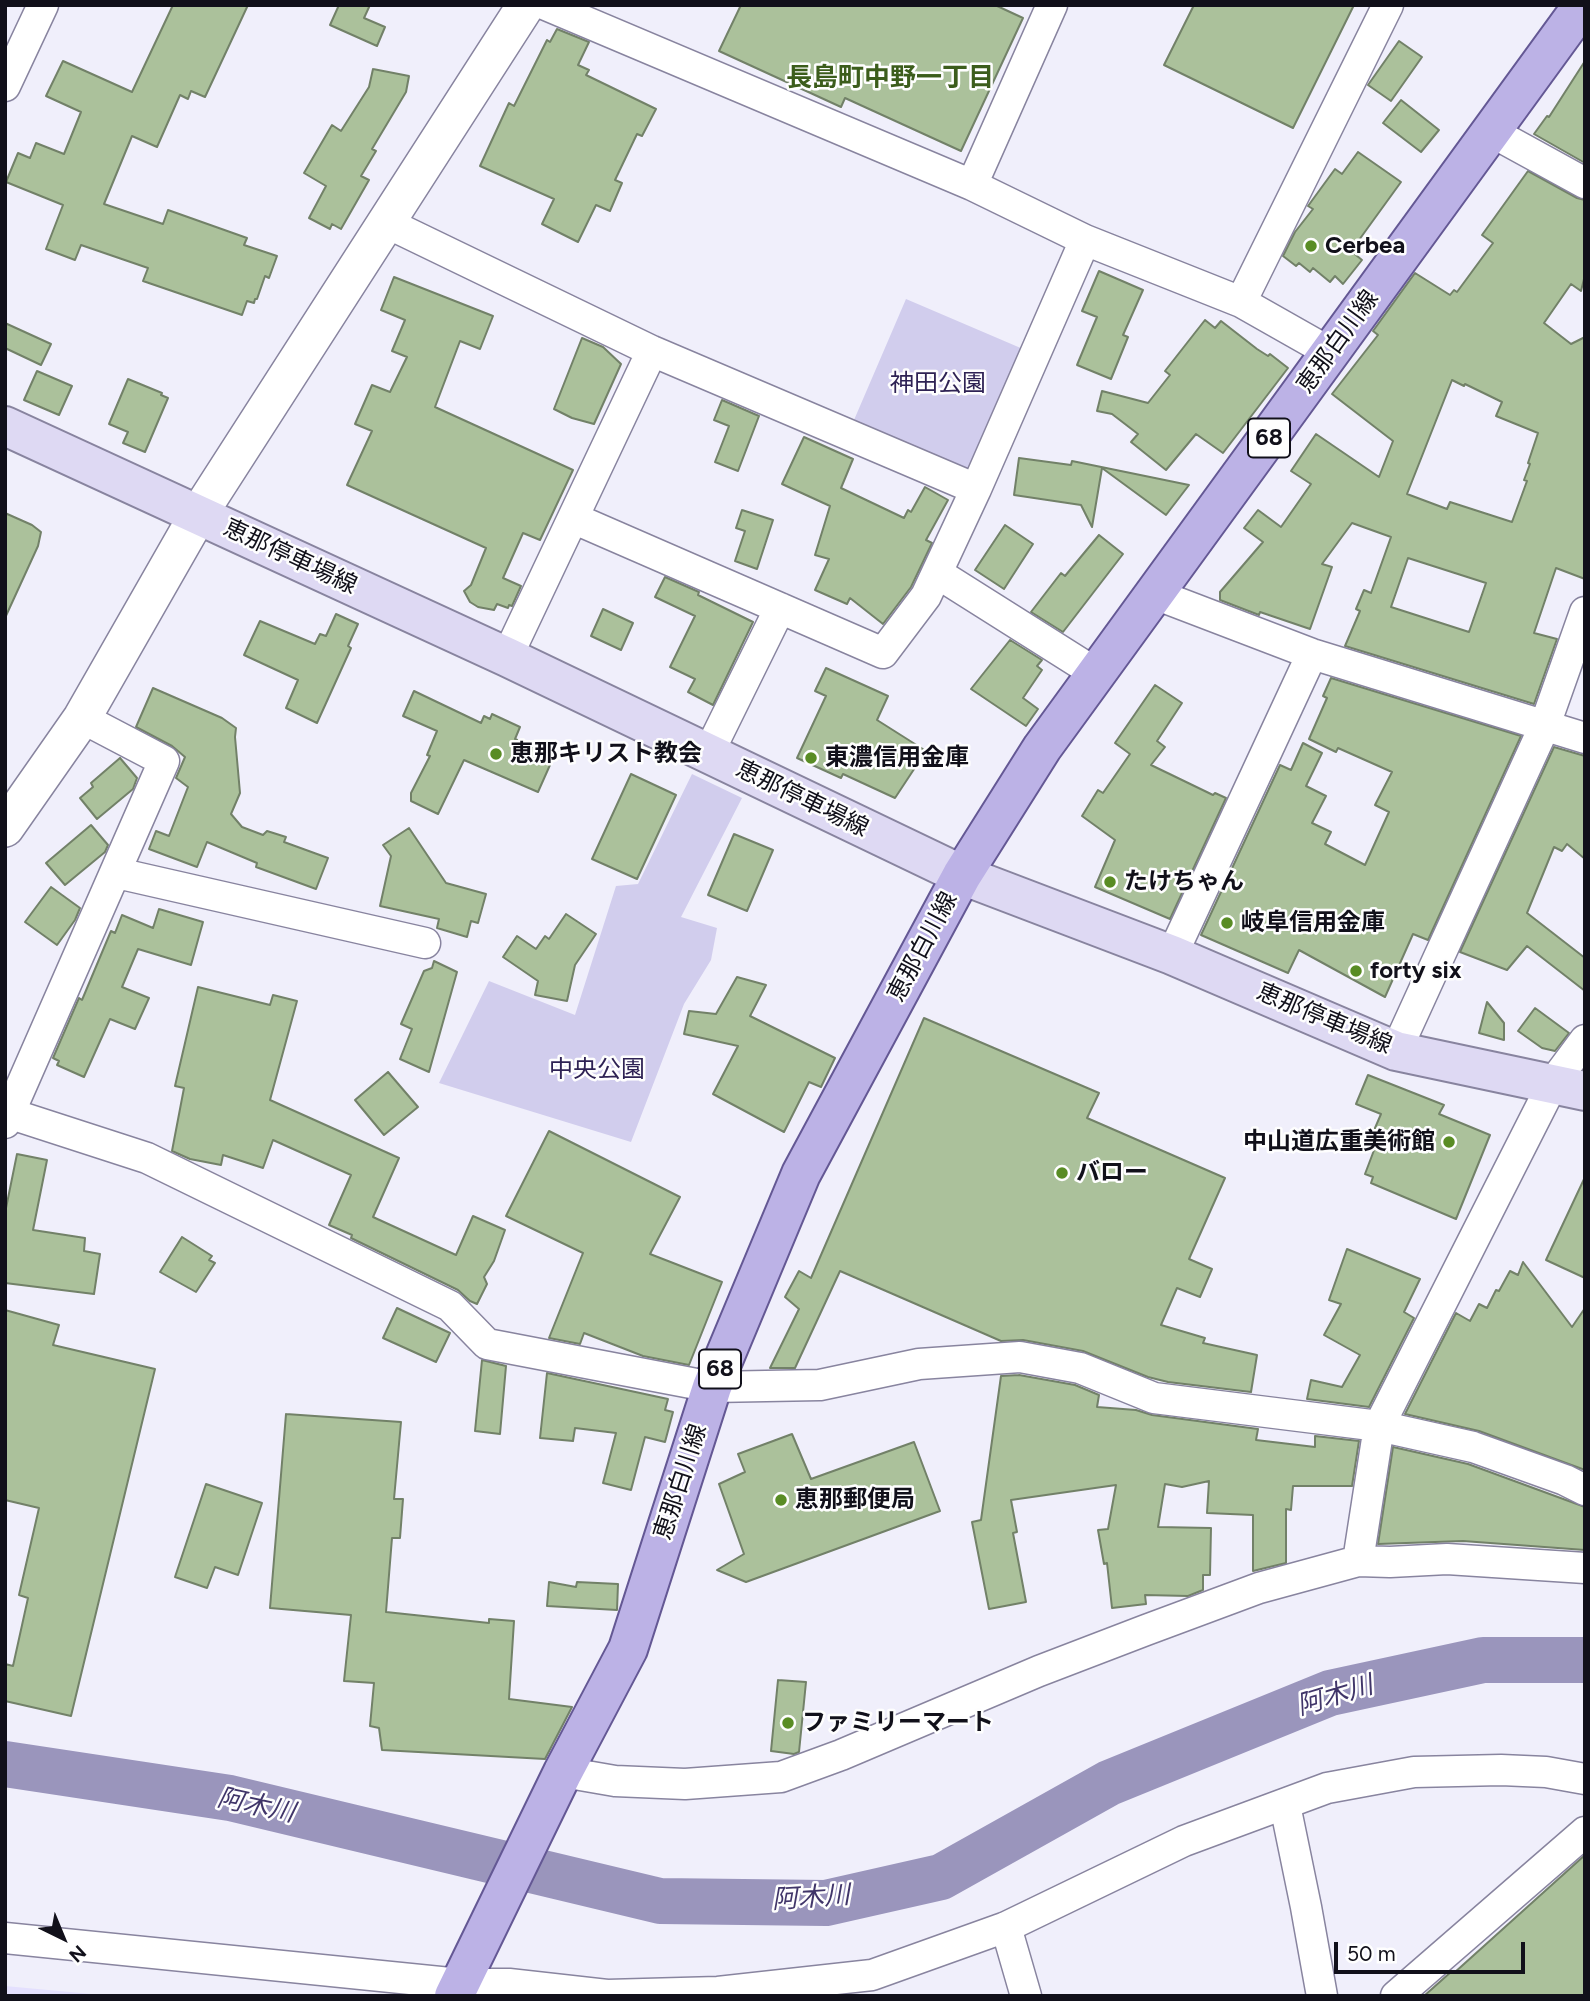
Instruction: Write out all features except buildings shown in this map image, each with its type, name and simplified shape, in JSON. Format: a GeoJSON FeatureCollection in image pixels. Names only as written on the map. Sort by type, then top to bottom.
{"type":"FeatureCollection","features":[{"type":"Feature","properties":{"kind":"main road","name":"恵那白川線"},"geometry":{"type":"LineString","coordinates":[[457,1990],[563,1772],[628,1649],[712,1387],[801,1174],[962,875],[1042,748],[1583,5]]}},
{"type":"Feature","properties":{"kind":"main road","name":"恵那停車場線"},"geometry":{"type":"LineString","coordinates":[[5,426],[507,657],[962,875],[1172,955],[1396,1051],[1569,1087]]}},
{"type":"Feature","properties":{"kind":"street"},"geometry":{"type":"LineString","coordinates":[[5,86],[43,5]]}},
{"type":"Feature","properties":{"kind":"street"},"geometry":{"type":"LineString","coordinates":[[6,823],[82,718],[198,514],[526,5]]}},
{"type":"Feature","properties":{"kind":"street"},"geometry":{"type":"LineString","coordinates":[[546,5],[972,185],[1085,240],[1241,302],[1331,353]]}},
{"type":"Feature","properties":{"kind":"street"},"geometry":{"type":"LineString","coordinates":[[972,185],[1052,5]]}},
{"type":"Feature","properties":{"kind":"street"},"geometry":{"type":"LineString","coordinates":[[1241,302],[1388,5]]}},
{"type":"Feature","properties":{"kind":"street"},"geometry":{"type":"LineString","coordinates":[[1490,131],[1585,183]]}},
{"type":"Feature","properties":{"kind":"street"},"geometry":{"type":"LineString","coordinates":[[387,223],[652,351],[976,489]]}},
{"type":"Feature","properties":{"kind":"street"},"geometry":{"type":"LineString","coordinates":[[573,517],[883,653],[926,596],[1085,240]]}},
{"type":"Feature","properties":{"kind":"street"},"geometry":{"type":"LineString","coordinates":[[507,657],[652,351]]}},
{"type":"Feature","properties":{"kind":"street"},"geometry":{"type":"LineString","coordinates":[[937,573],[1097,674]]}},
{"type":"Feature","properties":{"kind":"street"},"geometry":{"type":"LineString","coordinates":[[1155,594],[1312,654],[1585,738]]}},
{"type":"Feature","properties":{"kind":"street"},"geometry":{"type":"LineString","coordinates":[[709,754],[780,608]]}},
{"type":"Feature","properties":{"kind":"street"},"geometry":{"type":"LineString","coordinates":[[1396,1051],[1545,725],[1585,612]]}},
{"type":"Feature","properties":{"kind":"street"},"geometry":{"type":"LineString","coordinates":[[1172,955],[1312,654]]}},
{"type":"Feature","properties":{"kind":"street"},"geometry":{"type":"LineString","coordinates":[[82,718],[164,761],[117,873],[7,1116],[147,1157],[450,1306],[487,1344],[712,1387],[820,1385],[919,1364],[1020,1357],[1080,1368],[1154,1398],[1379,1426],[1473,1447],[1565,1480],[1585,1490]]}},
{"type":"Feature","properties":{"kind":"street"},"geometry":{"type":"LineString","coordinates":[[117,873],[425,943]]}},
{"type":"Feature","properties":{"kind":"street"},"geometry":{"type":"LineString","coordinates":[[1358,1561],[1379,1426],[1569,1087],[1585,1040]]}},
{"type":"Feature","properties":{"kind":"street"},"geometry":{"type":"LineString","coordinates":[[563,1772],[615,1781],[685,1784],[781,1777],[841,1755],[1039,1671],[1259,1588],[1358,1561],[1447,1559],[1585,1568]]}},
{"type":"Feature","properties":{"kind":"street"},"geometry":{"type":"LineString","coordinates":[[5,1938],[457,1990],[509,1984],[607,1995],[742,1989],[872,1976],[1006,1927],[1184,1841],[1327,1788],[1414,1772],[1501,1770],[1546,1772],[1585,1779]]}},
{"type":"Feature","properties":{"kind":"street"},"geometry":{"type":"LineString","coordinates":[[1285,1805],[1321,1996]]}},
{"type":"Feature","properties":{"kind":"street"},"geometry":{"type":"LineString","coordinates":[[1396,1996],[1585,1832]]}},
{"type":"Feature","properties":{"kind":"street"},"geometry":{"type":"LineString","coordinates":[[1006,1927],[1026,1996]]}},
{"type":"Feature","properties":{"kind":"shaded area"},"geometry":{"type":"Polygon","coordinates":[[[5,1986],[113,1996],[5,1996],[5,1986]]]}},
{"type":"Feature","properties":{"kind":"green space","name":"神田公園"},"geometry":{"type":"Polygon","coordinates":[[[906,299],[1023,349],[971,470],[854,420],[906,299]]]}},
{"type":"Feature","properties":{"kind":"green space","name":"中央公園"},"geometry":{"type":"Polygon","coordinates":[[[692,774],[742,798],[681,917],[717,928],[711,960],[684,1004],[631,1142],[439,1083],[489,981],[575,1015],[616,886],[638,884],[692,774]]]}},
{"type":"Feature","properties":{"kind":"waterway","name":"阿木川"},"geometry":{"type":"LineString","coordinates":[[5,1764],[230,1798],[660,1901],[826,1903],[941,1877],[1109,1783],[1330,1693],[1483,1660],[1585,1660]]}},
{"type":"Feature","properties":{"kind":"place","name":"Cerbea"},"geometry":{"type":"Point","coordinates":[1311,246]}},
{"type":"Feature","properties":{"kind":"place","name":"恵那キリスト教会"},"geometry":{"type":"Point","coordinates":[496,754]}},
{"type":"Feature","properties":{"kind":"place","name":"東濃信用金庫"},"geometry":{"type":"Point","coordinates":[811,758]}},
{"type":"Feature","properties":{"kind":"place","name":"たけちゃん"},"geometry":{"type":"Point","coordinates":[1110,882]}},
{"type":"Feature","properties":{"kind":"place","name":"岐阜信用金庫"},"geometry":{"type":"Point","coordinates":[1227,923]}},
{"type":"Feature","properties":{"kind":"place","name":"forty six"},"geometry":{"type":"Point","coordinates":[1356,971]}},
{"type":"Feature","properties":{"kind":"place","name":"中山道広重美術館"},"geometry":{"type":"Point","coordinates":[1449,1142]}},
{"type":"Feature","properties":{"kind":"place","name":"バロー"},"geometry":{"type":"Point","coordinates":[1062,1173]}},
{"type":"Feature","properties":{"kind":"place","name":"恵那郵便局"},"geometry":{"type":"Point","coordinates":[781,1500]}},
{"type":"Feature","properties":{"kind":"place","name":"ファミリーマート"},"geometry":{"type":"Point","coordinates":[788,1723]}},
{"type":"Feature","properties":{"kind":"district","name":"長島町中野一丁目"},"geometry":{"type":"Point","coordinates":[890,78]}}]}
